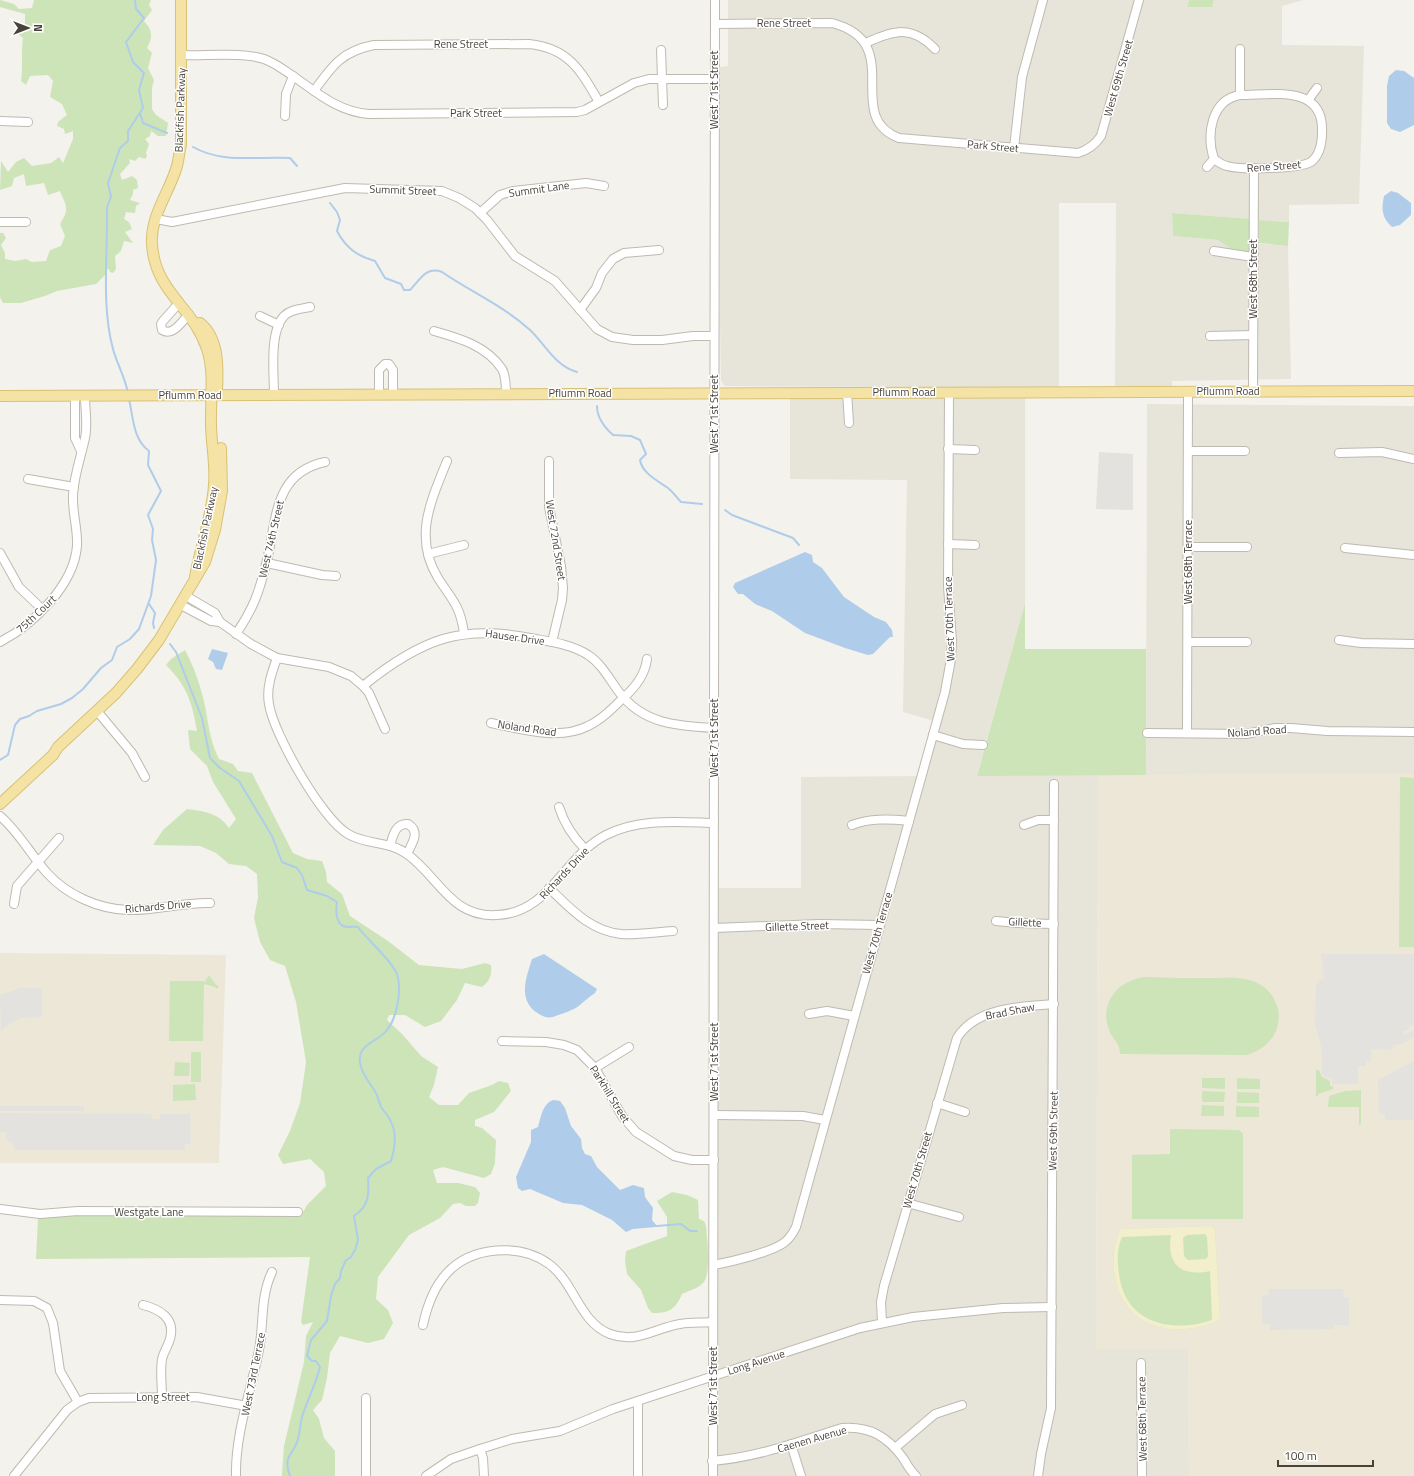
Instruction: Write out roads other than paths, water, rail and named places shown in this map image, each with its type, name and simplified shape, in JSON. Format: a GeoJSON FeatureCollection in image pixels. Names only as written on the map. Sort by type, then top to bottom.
{"type":"FeatureCollection","features":[{"type":"Feature","properties":{"kind":"main road","name":"Blackfish Parkway"},"geometry":{"type":"LineString","coordinates":[[0,804],[53,755],[58,747],[137,669],[160,640],[186,596],[195,577],[214,487],[216,467],[211,433],[214,395],[210,363],[200,331],[190,315],[170,293],[161,279],[155,263],[152,242],[156,219],[177,166],[181,145],[181,0]]}},
{"type":"Feature","properties":{"kind":"main road","name":"Pflumm Road"},"geometry":{"type":"LineString","coordinates":[[0,396],[714,392],[1414,391]]}},
{"type":"Feature","properties":{"kind":"main road","name":"Blackfish Parkway"},"geometry":{"type":"LineString","coordinates":[[0,795],[48,751],[58,747]]}},
{"type":"Feature","properties":{"kind":"street","name":"West 71st Street"},"geometry":{"type":"LineString","coordinates":[[713,1476],[715,0]]}},
{"type":"Feature","properties":{"kind":"street"},"geometry":{"type":"LineString","coordinates":[[1014,148],[1022,77],[1043,0]]}},
{"type":"Feature","properties":{"kind":"street","name":"West 69th Street"},"geometry":{"type":"LineString","coordinates":[[1087,150],[1096,143],[1101,136],[1139,0]]}},
{"type":"Feature","properties":{"kind":"street","name":"Rene Street"},"geometry":{"type":"LineString","coordinates":[[715,24],[832,24],[851,30],[866,43]]}},
{"type":"Feature","properties":{"kind":"street"},"geometry":{"type":"LineString","coordinates":[[866,43],[883,35],[905,32],[920,35],[935,49]]}},
{"type":"Feature","properties":{"kind":"street","name":"Park Street"},"geometry":{"type":"LineString","coordinates":[[866,43],[872,63],[874,115],[884,130],[899,138],[1072,153],[1087,150]]}},
{"type":"Feature","properties":{"kind":"street","name":"Rene Street"},"geometry":{"type":"LineString","coordinates":[[314,91],[336,62],[361,48],[374,45],[529,44],[552,48],[569,59],[581,71],[599,102]]}},
{"type":"Feature","properties":{"kind":"street"},"geometry":{"type":"LineString","coordinates":[[1240,49],[1240,95]]}},
{"type":"Feature","properties":{"kind":"street"},"geometry":{"type":"LineString","coordinates":[[661,50],[663,105]]}},
{"type":"Feature","properties":{"kind":"street","name":"Park Street"},"geometry":{"type":"LineString","coordinates":[[182,55],[252,56],[273,63],[345,110],[369,114],[563,113],[581,111],[634,83],[649,79],[714,79]]}},
{"type":"Feature","properties":{"kind":"street"},"geometry":{"type":"LineString","coordinates":[[285,116],[286,94],[293,76]]}},
{"type":"Feature","properties":{"kind":"street"},"geometry":{"type":"LineString","coordinates":[[1208,167],[1214,159],[1210,141],[1215,115],[1218,108],[1226,100],[1240,95],[1301,96],[1308,99],[1317,88]]}},
{"type":"Feature","properties":{"kind":"street","name":"Rene Street"},"geometry":{"type":"LineString","coordinates":[[1214,159],[1227,166],[1254,168],[1298,166],[1310,162],[1320,150],[1322,128],[1318,107],[1308,99]]}},
{"type":"Feature","properties":{"kind":"street"},"geometry":{"type":"LineString","coordinates":[[0,121],[28,122]]}},
{"type":"Feature","properties":{"kind":"street","name":"West 68th Street"},"geometry":{"type":"LineString","coordinates":[[1253,391],[1254,168]]}},
{"type":"Feature","properties":{"kind":"street","name":"Summit Lane"},"geometry":{"type":"LineString","coordinates":[[480,212],[500,195],[513,191],[586,183],[604,186]]}},
{"type":"Feature","properties":{"kind":"street","name":"Summit Street"},"geometry":{"type":"LineString","coordinates":[[156,219],[172,222],[345,188],[442,191],[459,198],[480,212],[515,256],[555,281],[597,329],[612,337],[633,340],[662,340],[693,336],[714,336]]}},
{"type":"Feature","properties":{"kind":"street"},"geometry":{"type":"LineString","coordinates":[[0,222],[26,222]]}},
{"type":"Feature","properties":{"kind":"street"},"geometry":{"type":"LineString","coordinates":[[580,310],[596,288],[602,273],[613,259],[624,253],[659,250]]}},
{"type":"Feature","properties":{"kind":"street"},"geometry":{"type":"LineString","coordinates":[[1214,251],[1253,256]]}},
{"type":"Feature","properties":{"kind":"street"},"geometry":{"type":"LineString","coordinates":[[179,303],[161,324],[162,330],[169,333],[173,331],[190,315]]}},
{"type":"Feature","properties":{"kind":"street"},"geometry":{"type":"LineString","coordinates":[[274,394],[274,340],[279,325],[284,316],[295,309],[310,307]]}},
{"type":"Feature","properties":{"kind":"street"},"geometry":{"type":"LineString","coordinates":[[260,316],[279,325]]}},
{"type":"Feature","properties":{"kind":"street"},"geometry":{"type":"LineString","coordinates":[[434,331],[460,338],[484,351],[502,369],[506,381],[506,394]]}},
{"type":"Feature","properties":{"kind":"street"},"geometry":{"type":"LineString","coordinates":[[1210,336],[1253,335]]}},
{"type":"Feature","properties":{"kind":"street"},"geometry":{"type":"LineString","coordinates":[[379,394],[379,370],[382,365],[385,364],[389,364],[393,370],[393,394]]}},
{"type":"Feature","properties":{"kind":"street","name":"West 68th Terrace"},"geometry":{"type":"LineString","coordinates":[[1187,733],[1188,391]]}},
{"type":"Feature","properties":{"kind":"street"},"geometry":{"type":"LineString","coordinates":[[847,392],[849,423]]}},
{"type":"Feature","properties":{"kind":"street","name":"West 70th Terrace"},"geometry":{"type":"LineString","coordinates":[[714,1265],[778,1246],[790,1237],[796,1227],[824,1120],[945,692],[952,659],[948,544],[949,392]]}},
{"type":"Feature","properties":{"kind":"street","name":"75th Court"},"geometry":{"type":"LineString","coordinates":[[74,396],[75,438],[81,451]]}},
{"type":"Feature","properties":{"kind":"street","name":"75th Court"},"geometry":{"type":"LineString","coordinates":[[0,642],[23,628],[52,600],[62,588],[71,568],[77,548],[77,530],[73,496],[85,437],[86,396]]}},
{"type":"Feature","properties":{"kind":"street"},"geometry":{"type":"LineString","coordinates":[[948,449],[975,450]]}},
{"type":"Feature","properties":{"kind":"street"},"geometry":{"type":"LineString","coordinates":[[1188,451],[1245,452]]}},
{"type":"Feature","properties":{"kind":"street"},"geometry":{"type":"LineString","coordinates":[[1339,453],[1382,452],[1414,459]]}},
{"type":"Feature","properties":{"kind":"street"},"geometry":{"type":"LineString","coordinates":[[447,460],[427,517],[425,538],[428,554],[437,577],[457,604],[464,633]]}},
{"type":"Feature","properties":{"kind":"street","name":"West 72nd Street"},"geometry":{"type":"LineString","coordinates":[[549,460],[549,502],[561,566],[563,588],[562,600],[552,642]]}},
{"type":"Feature","properties":{"kind":"street","name":"West 74th Street"},"geometry":{"type":"LineString","coordinates":[[236,634],[252,610],[267,563],[279,503],[285,488],[301,471],[312,464],[325,462]]}},
{"type":"Feature","properties":{"kind":"street"},"geometry":{"type":"LineString","coordinates":[[28,479],[74,487]]}},
{"type":"Feature","properties":{"kind":"street"},"geometry":{"type":"LineString","coordinates":[[948,544],[975,545]]}},
{"type":"Feature","properties":{"kind":"street"},"geometry":{"type":"LineString","coordinates":[[428,554],[464,545]]}},
{"type":"Feature","properties":{"kind":"street"},"geometry":{"type":"LineString","coordinates":[[1188,547],[1247,547]]}},
{"type":"Feature","properties":{"kind":"street"},"geometry":{"type":"LineString","coordinates":[[1345,548],[1414,555]]}},
{"type":"Feature","properties":{"kind":"street"},"geometry":{"type":"LineString","coordinates":[[0,552],[19,587],[42,609]]}},
{"type":"Feature","properties":{"kind":"street"},"geometry":{"type":"LineString","coordinates":[[267,563],[322,575],[336,576]]}},
{"type":"Feature","properties":{"kind":"street"},"geometry":{"type":"LineString","coordinates":[[186,596],[215,613],[220,622],[236,634],[277,658],[300,661],[341,671],[363,686],[374,704],[385,728]]}},
{"type":"Feature","properties":{"kind":"street"},"geometry":{"type":"LineString","coordinates":[[181,605],[212,621],[220,622]]}},
{"type":"Feature","properties":{"kind":"street","name":"Hauser Drive"},"geometry":{"type":"LineString","coordinates":[[363,686],[406,654],[433,641],[464,633],[506,633],[552,642],[580,650],[593,659],[623,698],[632,706],[662,723],[687,727],[714,728]]}},
{"type":"Feature","properties":{"kind":"street"},"geometry":{"type":"LineString","coordinates":[[1339,640],[1361,644],[1414,644]]}},
{"type":"Feature","properties":{"kind":"street"},"geometry":{"type":"LineString","coordinates":[[1188,642],[1247,642]]}},
{"type":"Feature","properties":{"kind":"street","name":"Richards Drive"},"geometry":{"type":"LineString","coordinates":[[277,658],[269,685],[269,704],[271,713],[292,759],[328,816],[338,827],[348,834],[362,840],[390,846],[407,854],[454,902],[462,908],[475,913],[498,915],[522,911],[537,901],[585,849],[606,835],[640,824],[655,822],[714,823]]}},
{"type":"Feature","properties":{"kind":"street","name":"Noland Road"},"geometry":{"type":"LineString","coordinates":[[491,723],[551,733],[570,732],[587,727],[594,723],[623,698],[640,680],[646,668],[647,659]]}},
{"type":"Feature","properties":{"kind":"street"},"geometry":{"type":"LineString","coordinates":[[97,710],[132,753],[145,777]]}},
{"type":"Feature","properties":{"kind":"street","name":"Noland Road"},"geometry":{"type":"LineString","coordinates":[[1147,733],[1246,734],[1275,728],[1327,731],[1414,732]]}},
{"type":"Feature","properties":{"kind":"street"},"geometry":{"type":"LineString","coordinates":[[933,735],[963,744],[983,745]]}},
{"type":"Feature","properties":{"kind":"street","name":"West 69th Street"},"geometry":{"type":"LineString","coordinates":[[1038,1476],[1051,1408],[1054,784]]}},
{"type":"Feature","properties":{"kind":"street"},"geometry":{"type":"LineString","coordinates":[[559,806],[563,820],[577,841],[585,849]]}},
{"type":"Feature","properties":{"kind":"street","name":"Richards Drive"},"geometry":{"type":"LineString","coordinates":[[0,816],[47,873],[67,890],[99,906],[129,910],[182,903],[210,902]]}},
{"type":"Feature","properties":{"kind":"street"},"geometry":{"type":"LineString","coordinates":[[852,825],[879,819],[909,821]]}},
{"type":"Feature","properties":{"kind":"street"},"geometry":{"type":"LineString","coordinates":[[1024,825],[1038,820],[1054,820]]}},
{"type":"Feature","properties":{"kind":"street"},"geometry":{"type":"LineString","coordinates":[[390,846],[397,828],[401,825],[408,824],[414,828],[415,836],[407,854]]}},
{"type":"Feature","properties":{"kind":"street"},"geometry":{"type":"LineString","coordinates":[[14,904],[17,886],[59,838]]}},
{"type":"Feature","properties":{"kind":"street"},"geometry":{"type":"LineString","coordinates":[[549,888],[578,915],[605,931],[621,934],[673,930]]}},
{"type":"Feature","properties":{"kind":"street","name":"Gillette"},"geometry":{"type":"LineString","coordinates":[[996,920],[1018,923],[1054,924]]}},
{"type":"Feature","properties":{"kind":"street","name":"Gillette Street"},"geometry":{"type":"LineString","coordinates":[[714,928],[819,924],[879,925]]}},
{"type":"Feature","properties":{"kind":"street","name":"Brad Shaw"},"geometry":{"type":"LineString","coordinates":[[969,1023],[982,1016],[1027,1006],[1054,1004]]}},
{"type":"Feature","properties":{"kind":"street"},"geometry":{"type":"LineString","coordinates":[[809,1014],[827,1011],[854,1016]]}},
{"type":"Feature","properties":{"kind":"street","name":"West 70th Street"},"geometry":{"type":"LineString","coordinates":[[882,1322],[882,1294],[937,1103],[956,1038],[969,1023]]}},
{"type":"Feature","properties":{"kind":"street","name":"Parkhill Street"},"geometry":{"type":"LineString","coordinates":[[502,1041],[546,1042],[564,1045],[577,1050],[594,1068],[626,1121],[642,1137],[679,1158],[714,1160]]}},
{"type":"Feature","properties":{"kind":"street"},"geometry":{"type":"LineString","coordinates":[[594,1068],[629,1048]]}},
{"type":"Feature","properties":{"kind":"street"},"geometry":{"type":"LineString","coordinates":[[937,1103],[965,1112]]}},
{"type":"Feature","properties":{"kind":"street"},"geometry":{"type":"LineString","coordinates":[[714,1116],[803,1116],[824,1120]]}},
{"type":"Feature","properties":{"kind":"street"},"geometry":{"type":"LineString","coordinates":[[908,1203],[959,1217]]}},
{"type":"Feature","properties":{"kind":"street","name":"Westgate Lane"},"geometry":{"type":"LineString","coordinates":[[0,1209],[40,1214],[78,1211],[298,1212]]}},
{"type":"Feature","properties":{"kind":"street"},"geometry":{"type":"LineString","coordinates":[[423,1325],[435,1289],[447,1273],[464,1260],[494,1251],[518,1251],[539,1258],[550,1265],[561,1276],[594,1325],[611,1334],[637,1338],[680,1324],[713,1322]]}},
{"type":"Feature","properties":{"kind":"street","name":"West 73rd Terrace"},"geometry":{"type":"LineString","coordinates":[[236,1476],[238,1447],[259,1348],[265,1291],[272,1272]]}},
{"type":"Feature","properties":{"kind":"street"},"geometry":{"type":"LineString","coordinates":[[0,1300],[34,1301],[48,1308],[53,1323],[60,1371],[78,1402],[68,1410],[14,1476]]}},
{"type":"Feature","properties":{"kind":"street"},"geometry":{"type":"LineString","coordinates":[[143,1305],[160,1310],[166,1316],[170,1324],[172,1334],[162,1360],[162,1397]]}},
{"type":"Feature","properties":{"kind":"street","name":"Long Avenue"},"geometry":{"type":"LineString","coordinates":[[426,1476],[451,1459],[480,1449],[519,1437],[560,1431],[600,1414],[713,1375],[882,1322],[913,1317],[1003,1308],[1052,1307]]}},
{"type":"Feature","properties":{"kind":"street","name":"West 68th Terrace"},"geometry":{"type":"LineString","coordinates":[[1141,1363],[1142,1476]]}},
{"type":"Feature","properties":{"kind":"street","name":"Long Street"},"geometry":{"type":"LineString","coordinates":[[78,1402],[102,1397],[198,1397],[247,1406]]}},
{"type":"Feature","properties":{"kind":"street"},"geometry":{"type":"LineString","coordinates":[[366,1398],[366,1476]]}},
{"type":"Feature","properties":{"kind":"street"},"geometry":{"type":"LineString","coordinates":[[638,1401],[638,1476]]}},
{"type":"Feature","properties":{"kind":"street"},"geometry":{"type":"LineString","coordinates":[[895,1448],[936,1414],[962,1405]]}},
{"type":"Feature","properties":{"kind":"street","name":"Caenen Avenue"},"geometry":{"type":"LineString","coordinates":[[712,1461],[742,1459],[842,1428],[852,1427],[862,1428],[881,1435],[895,1448],[916,1476]]}},
{"type":"Feature","properties":{"kind":"street"},"geometry":{"type":"LineString","coordinates":[[791,1444],[801,1476]]}},
{"type":"Feature","properties":{"kind":"street"},"geometry":{"type":"LineString","coordinates":[[480,1449],[483,1458],[484,1476]]}},
{"type":"Feature","properties":{"kind":"water"},"geometry":{"type":"Polygon","coordinates":[[[1396,70],[1404,71],[1414,78],[1414,125],[1400,132],[1391,129],[1387,123],[1387,86],[1389,76],[1396,70]]]}},
{"type":"Feature","properties":{"kind":"water"},"geometry":{"type":"Polygon","coordinates":[[[1391,191],[1398,193],[1411,203],[1411,215],[1400,225],[1392,227],[1384,217],[1383,213],[1384,196],[1391,191]]]}},
{"type":"Feature","properties":{"kind":"water"},"geometry":{"type":"Polygon","coordinates":[[[805,552],[812,555],[813,562],[822,568],[844,597],[874,617],[886,622],[892,630],[893,637],[890,637],[873,654],[868,655],[845,648],[805,633],[772,611],[755,604],[743,594],[738,594],[733,587],[735,583],[805,552]]]}},
{"type":"Feature","properties":{"kind":"water"},"geometry":{"type":"Polygon","coordinates":[[[212,649],[228,653],[222,670],[216,669],[213,662],[208,659],[212,649]]]}},
{"type":"Feature","properties":{"kind":"water"},"geometry":{"type":"Polygon","coordinates":[[[544,954],[597,989],[595,993],[572,1010],[553,1017],[544,1017],[532,1009],[528,1003],[525,989],[527,974],[532,959],[544,954]]]}},
{"type":"Feature","properties":{"kind":"water"},"geometry":{"type":"Polygon","coordinates":[[[550,1101],[560,1101],[565,1108],[571,1126],[581,1139],[582,1148],[585,1154],[591,1156],[597,1167],[620,1190],[633,1185],[644,1188],[645,1197],[653,1208],[652,1220],[657,1226],[656,1227],[633,1229],[626,1232],[612,1220],[582,1205],[563,1203],[530,1189],[522,1191],[518,1188],[516,1177],[531,1142],[531,1130],[538,1127],[545,1107],[550,1101]]]}},
{"type":"Feature","properties":{"kind":"waterway"},"geometry":{"type":"LineString","coordinates":[[128,393],[113,349],[107,318],[107,207],[111,197],[108,183],[120,148],[128,141],[128,131],[143,108],[139,90],[144,73],[133,62],[126,42],[144,18],[136,9],[135,0]]}},
{"type":"Feature","properties":{"kind":"waterway"},"geometry":{"type":"LineString","coordinates":[[140,113],[143,123],[167,133]]}},
{"type":"Feature","properties":{"kind":"waterway"},"geometry":{"type":"LineString","coordinates":[[193,147],[216,156],[240,158],[290,158],[297,166]]}},
{"type":"Feature","properties":{"kind":"waterway"},"geometry":{"type":"LineString","coordinates":[[330,203],[337,212],[340,220],[337,231],[340,237],[348,247],[357,254],[375,261],[385,278],[401,284],[404,290],[410,290],[427,272],[442,272],[520,321],[557,360],[563,365],[577,372]]}},
{"type":"Feature","properties":{"kind":"waterway"},"geometry":{"type":"LineString","coordinates":[[0,760],[8,755],[15,725],[20,719],[37,711],[61,704],[72,698],[83,689],[101,668],[112,660],[117,647],[130,639],[139,629],[151,596],[156,560],[152,540],[153,529],[148,515],[161,491],[148,465],[149,451],[140,441],[134,427],[129,399]]}},
{"type":"Feature","properties":{"kind":"waterway"},"geometry":{"type":"LineString","coordinates":[[597,406],[598,414],[602,422],[613,435],[631,436],[640,440],[646,454],[640,460],[641,465],[647,473],[672,491],[681,502],[702,504]]}},
{"type":"Feature","properties":{"kind":"waterway"},"geometry":{"type":"LineString","coordinates":[[725,510],[732,515],[793,538],[799,545]]}},
{"type":"Feature","properties":{"kind":"waterway"},"geometry":{"type":"LineString","coordinates":[[149,604],[155,613],[153,623],[154,628]]}},
{"type":"Feature","properties":{"kind":"waterway"},"geometry":{"type":"LineString","coordinates":[[170,644],[176,652],[202,718],[210,758],[220,768],[239,781],[272,836],[282,862],[297,868],[302,875],[307,890],[327,896],[337,902],[336,908],[340,924],[345,927],[358,927],[390,962],[397,974],[399,996],[391,1025],[383,1034],[365,1047],[360,1057],[362,1071],[376,1093],[381,1107],[393,1126],[395,1136],[394,1151],[391,1161],[376,1169],[368,1178],[367,1200],[363,1208],[354,1216],[358,1240],[355,1250],[351,1257],[346,1260],[341,1271],[340,1278],[335,1284],[331,1296],[327,1321],[311,1340],[307,1356],[312,1361],[316,1361],[320,1367],[306,1404],[296,1445],[288,1459],[287,1463],[290,1476]]}},
{"type":"Feature","properties":{"kind":"waterway"},"geometry":{"type":"LineString","coordinates":[[657,1226],[681,1224],[690,1231],[697,1231]]}}]}
